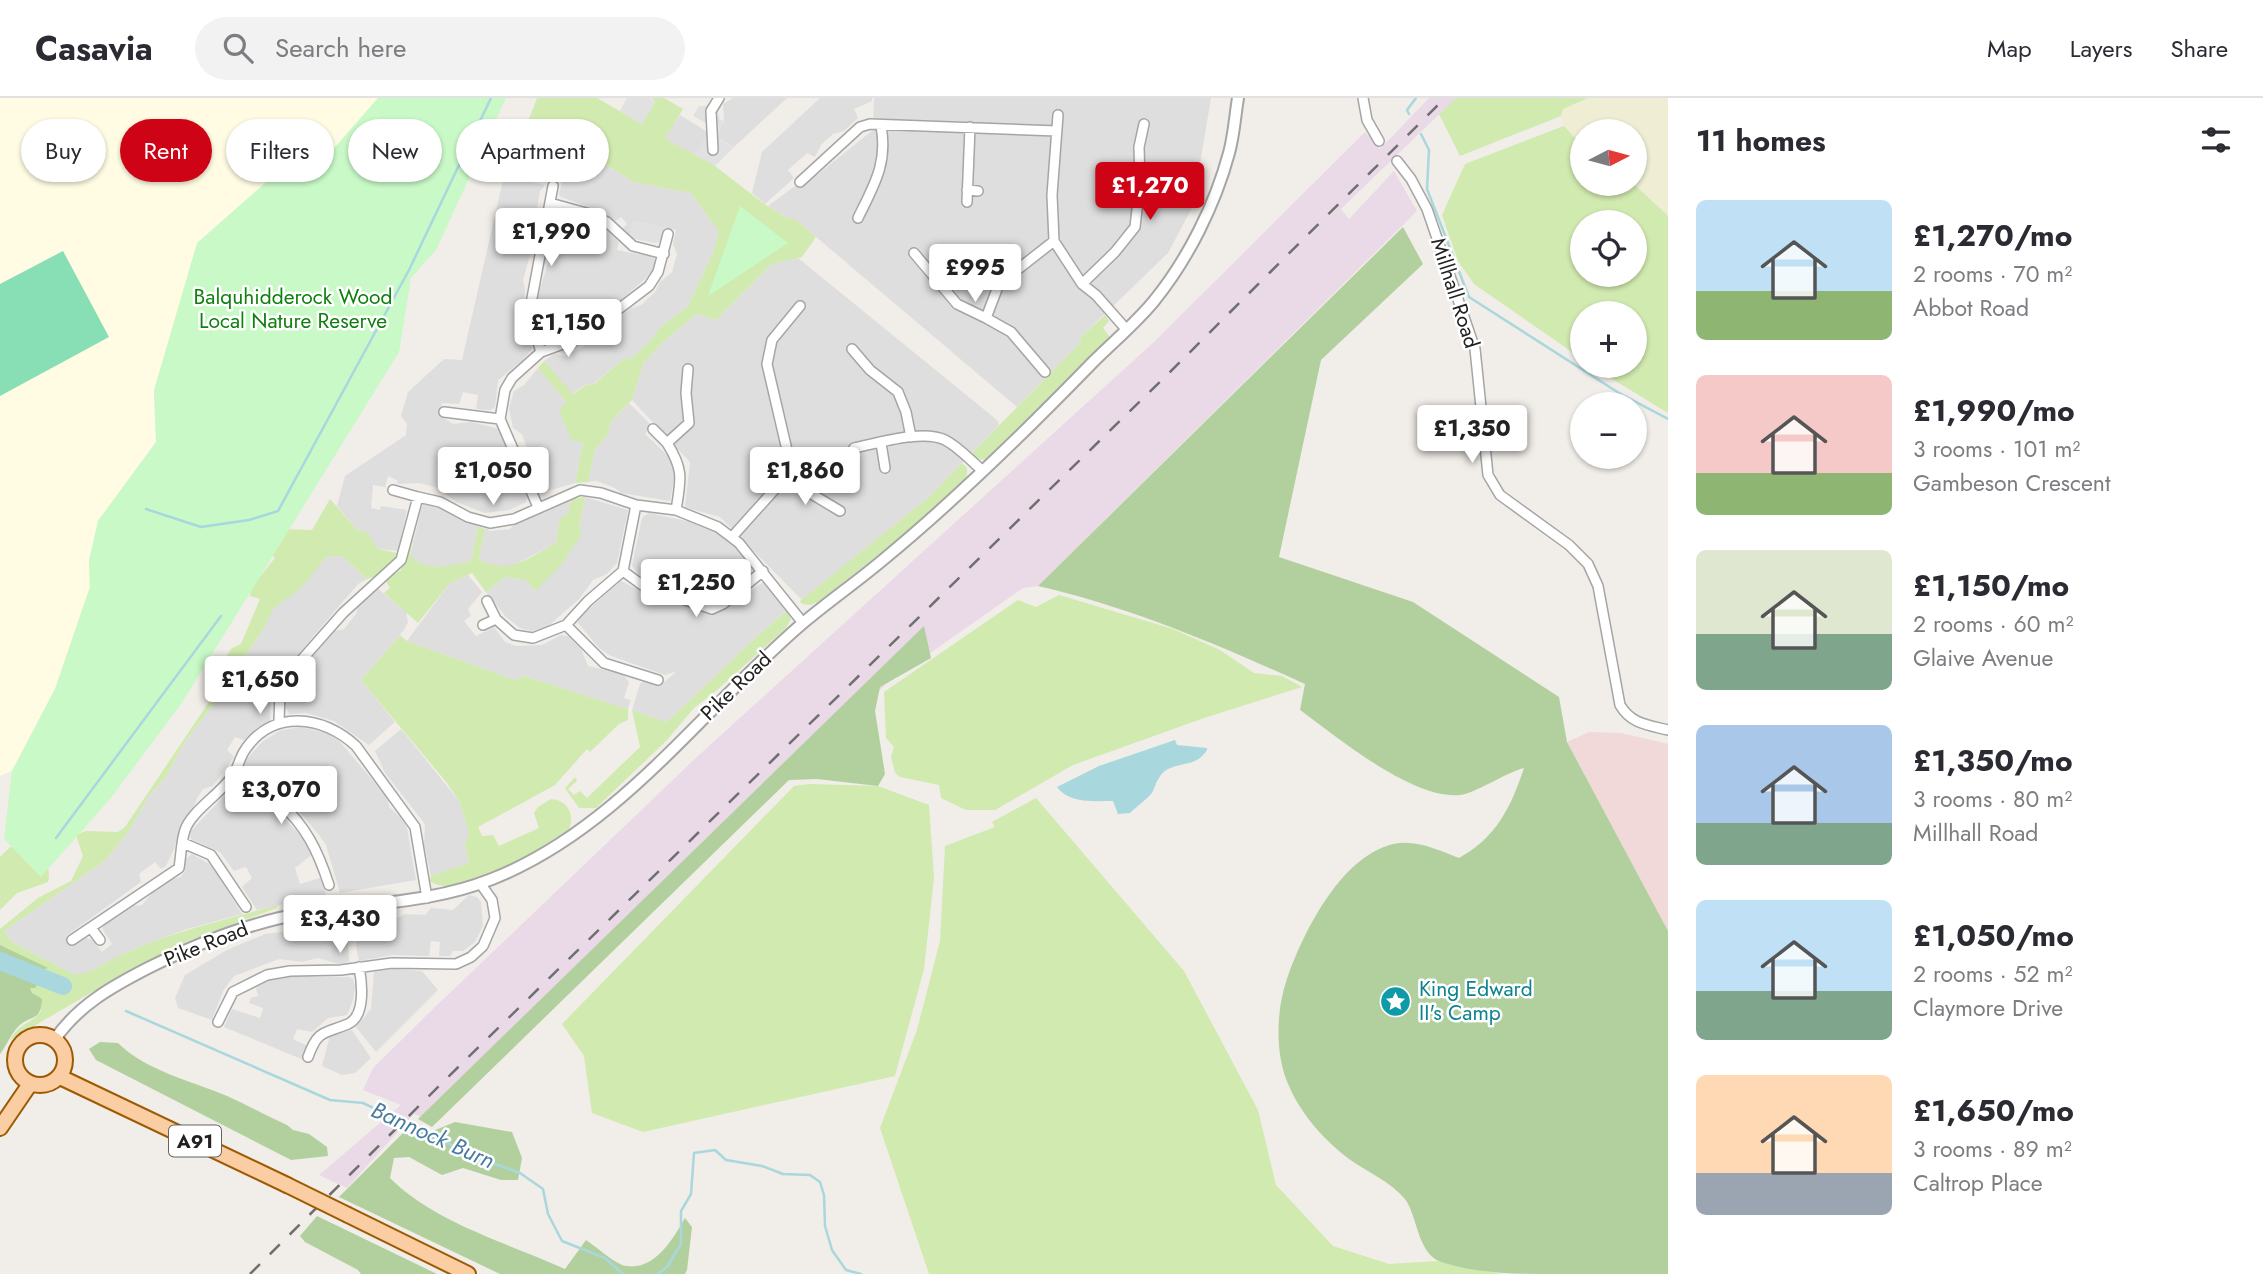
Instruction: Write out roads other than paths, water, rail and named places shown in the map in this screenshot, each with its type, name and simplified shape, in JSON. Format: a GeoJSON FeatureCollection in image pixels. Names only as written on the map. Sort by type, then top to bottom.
{"type":"FeatureCollection","features":[{"type":"Feature","properties":{"kind":"main road"},"geometry":{"type":"LineString","coordinates":[[8,1115],[18,1073],[16,1054],[24,1041],[39,1035],[55,1039],[64,1052],[63,1072],[47,1085],[30,1084],[18,1073]]}},
{"type":"Feature","properties":{"kind":"main road","name":"A91"},"geometry":{"type":"LineString","coordinates":[[63,1072],[103,1096],[468,1274]]}},
{"type":"Feature","properties":{"kind":"main road"},"geometry":{"type":"LineString","coordinates":[[0,1128],[30,1084]]}},
{"type":"Feature","properties":{"kind":"street"},"geometry":{"type":"LineString","coordinates":[[713,150],[711,111],[719,98]]}},
{"type":"Feature","properties":{"kind":"street","name":"Pike Road"},"geometry":{"type":"LineString","coordinates":[[55,1039],[75,1013],[118,984],[165,960],[240,928],[306,913],[426,898],[480,883],[551,851],[638,782],[731,689],[803,623],[885,559],[1015,443],[1153,302],[1198,231],[1229,152],[1238,98]]}},
{"type":"Feature","properties":{"kind":"street"},"geometry":{"type":"LineString","coordinates":[[1363,98],[1367,120],[1379,141]]}},
{"type":"Feature","properties":{"kind":"street"},"geometry":{"type":"LineString","coordinates":[[1058,115],[1052,195],[1054,241],[1082,284],[1096,295],[1126,329]]}},
{"type":"Feature","properties":{"kind":"street"},"geometry":{"type":"LineString","coordinates":[[800,182],[860,127],[870,124],[1057,131]]}},
{"type":"Feature","properties":{"kind":"street"},"geometry":{"type":"LineString","coordinates":[[1082,284],[1115,252],[1135,227],[1140,183],[1139,147],[1144,124]]}},
{"type":"Feature","properties":{"kind":"street"},"geometry":{"type":"LineString","coordinates":[[858,218],[878,176],[885,147],[881,126]]}},
{"type":"Feature","properties":{"kind":"street"},"geometry":{"type":"LineString","coordinates":[[967,202],[970,127]]}},
{"type":"Feature","properties":{"kind":"street","name":"Millhall Road"},"geometry":{"type":"LineString","coordinates":[[1397,161],[1411,179],[1427,209],[1475,349],[1488,475],[1500,495],[1569,545],[1588,564],[1598,586],[1620,705],[1626,717],[1638,723],[1668,730]]}},
{"type":"Feature","properties":{"kind":"street"},"geometry":{"type":"LineString","coordinates":[[541,352],[528,314],[553,186]]}},
{"type":"Feature","properties":{"kind":"street"},"geometry":{"type":"LineString","coordinates":[[967,190],[978,191]]}},
{"type":"Feature","properties":{"kind":"street"},"geometry":{"type":"LineString","coordinates":[[550,203],[590,214],[607,222],[633,246],[664,254]]}},
{"type":"Feature","properties":{"kind":"street"},"geometry":{"type":"LineString","coordinates":[[538,507],[500,419],[505,390],[512,378],[541,352],[582,337],[649,286],[658,272],[668,234]]}},
{"type":"Feature","properties":{"kind":"street"},"geometry":{"type":"LineString","coordinates":[[986,318],[999,285],[1054,241]]}},
{"type":"Feature","properties":{"kind":"street"},"geometry":{"type":"LineString","coordinates":[[914,253],[957,304],[1011,332],[1045,372]]}},
{"type":"Feature","properties":{"kind":"street"},"geometry":{"type":"LineString","coordinates":[[732,537],[785,478],[787,450],[767,364],[772,340],[800,306]]}},
{"type":"Feature","properties":{"kind":"street"},"geometry":{"type":"LineString","coordinates":[[852,349],[870,370],[898,392],[906,412],[911,437]]}},
{"type":"Feature","properties":{"kind":"street"},"geometry":{"type":"LineString","coordinates":[[667,443],[690,423],[686,393],[688,369]]}},
{"type":"Feature","properties":{"kind":"street"},"geometry":{"type":"LineString","coordinates":[[444,412],[500,419]]}},
{"type":"Feature","properties":{"kind":"street"},"geometry":{"type":"LineString","coordinates":[[653,429],[667,443],[679,462],[682,474],[676,510]]}},
{"type":"Feature","properties":{"kind":"street"},"geometry":{"type":"LineString","coordinates":[[854,448],[911,437],[935,436],[947,440],[983,471]]}},
{"type":"Feature","properties":{"kind":"street"},"geometry":{"type":"LineString","coordinates":[[881,443],[885,468]]}},
{"type":"Feature","properties":{"kind":"street"},"geometry":{"type":"LineString","coordinates":[[785,478],[840,510]]}},
{"type":"Feature","properties":{"kind":"street"},"geometry":{"type":"LineString","coordinates":[[393,490],[440,502],[481,522],[514,519],[580,490],[601,493],[636,505],[676,510],[718,527],[732,537],[763,571],[803,623]]}},
{"type":"Feature","properties":{"kind":"street"},"geometry":{"type":"LineString","coordinates":[[279,721],[280,692],[297,665],[343,613],[401,560],[418,497]]}},
{"type":"Feature","properties":{"kind":"street"},"geometry":{"type":"LineString","coordinates":[[487,601],[495,619],[514,635],[533,638],[566,625],[588,601],[623,571],[636,505]]}},
{"type":"Feature","properties":{"kind":"street"},"geometry":{"type":"LineString","coordinates":[[623,571],[642,585],[712,609],[723,604],[763,571]]}},
{"type":"Feature","properties":{"kind":"street"},"geometry":{"type":"LineString","coordinates":[[483,625],[495,619]]}},
{"type":"Feature","properties":{"kind":"street"},"geometry":{"type":"LineString","coordinates":[[566,625],[604,663],[658,680]]}},
{"type":"Feature","properties":{"kind":"street"},"geometry":{"type":"LineString","coordinates":[[72,940],[178,867],[185,828],[234,775],[244,750],[258,734],[279,721],[307,721],[328,727],[345,735],[356,746],[415,827],[426,898]]}},
{"type":"Feature","properties":{"kind":"street"},"geometry":{"type":"LineString","coordinates":[[236,769],[248,782],[278,800],[307,831],[316,846],[329,885]]}},
{"type":"Feature","properties":{"kind":"street"},"geometry":{"type":"LineString","coordinates":[[183,843],[211,855],[246,907]]}},
{"type":"Feature","properties":{"kind":"street"},"geometry":{"type":"LineString","coordinates":[[218,1021],[233,992],[267,975],[392,963],[456,964],[471,957],[483,946],[495,918],[492,900],[480,883]]}},
{"type":"Feature","properties":{"kind":"street"},"geometry":{"type":"LineString","coordinates":[[91,928],[100,940]]}},
{"type":"Feature","properties":{"kind":"street"},"geometry":{"type":"LineString","coordinates":[[308,1057],[313,1042],[322,1033],[350,1023],[358,1013],[362,985],[359,967]]}},
{"type":"Feature","properties":{"kind":"water"},"geometry":{"type":"Polygon","coordinates":[[[1175,740],[1177,745],[1207,750],[1199,759],[1165,771],[1151,793],[1130,813],[1118,814],[1113,801],[1075,799],[1057,787],[1099,766],[1175,740]]]}},
{"type":"Feature","properties":{"kind":"waterway"},"geometry":{"type":"LineString","coordinates":[[146,509],[201,527],[249,520],[278,511],[409,270],[491,98]]}},
{"type":"Feature","properties":{"kind":"waterway"},"geometry":{"type":"LineString","coordinates":[[1409,114],[1407,110],[1416,98]]}},
{"type":"Feature","properties":{"kind":"waterway"},"geometry":{"type":"LineString","coordinates":[[1421,134],[1429,150],[1427,189],[1469,297],[1619,393],[1668,419]]}},
{"type":"Feature","properties":{"kind":"waterway"},"geometry":{"type":"LineString","coordinates":[[56,838],[221,616]]}},
{"type":"Feature","properties":{"kind":"waterway","name":"Bannock Burn"},"geometry":{"type":"LineString","coordinates":[[0,961],[63,986]]}},
{"type":"Feature","properties":{"kind":"waterway","name":"Bannock Burn"},"geometry":{"type":"LineString","coordinates":[[126,1011],[330,1100],[363,1103],[479,1158],[520,1173],[543,1189],[548,1214],[562,1241],[605,1258],[623,1274]]}},
{"type":"Feature","properties":{"kind":"waterway","name":"Bannock Burn"},"geometry":{"type":"LineString","coordinates":[[658,1274],[667,1267],[681,1244],[681,1211],[691,1194],[694,1153],[715,1150],[726,1160],[762,1166],[783,1174],[810,1175],[820,1182],[824,1195],[825,1226],[832,1250],[846,1270],[861,1274]]}},
{"type":"Feature","properties":{"kind":"railway"},"geometry":{"type":"LineString","coordinates":[[250,1274],[1170,372],[1445,98]]}},
{"type":"Feature","properties":{"kind":"place","name":"King Edward II's Camp"},"geometry":{"type":"Point","coordinates":[1396,1001]}},
{"type":"Feature","properties":{"kind":"park label","name":"Balquhidderock Wood Local Nature Reserve"},"geometry":{"type":"Point","coordinates":[293,309]}}]}
